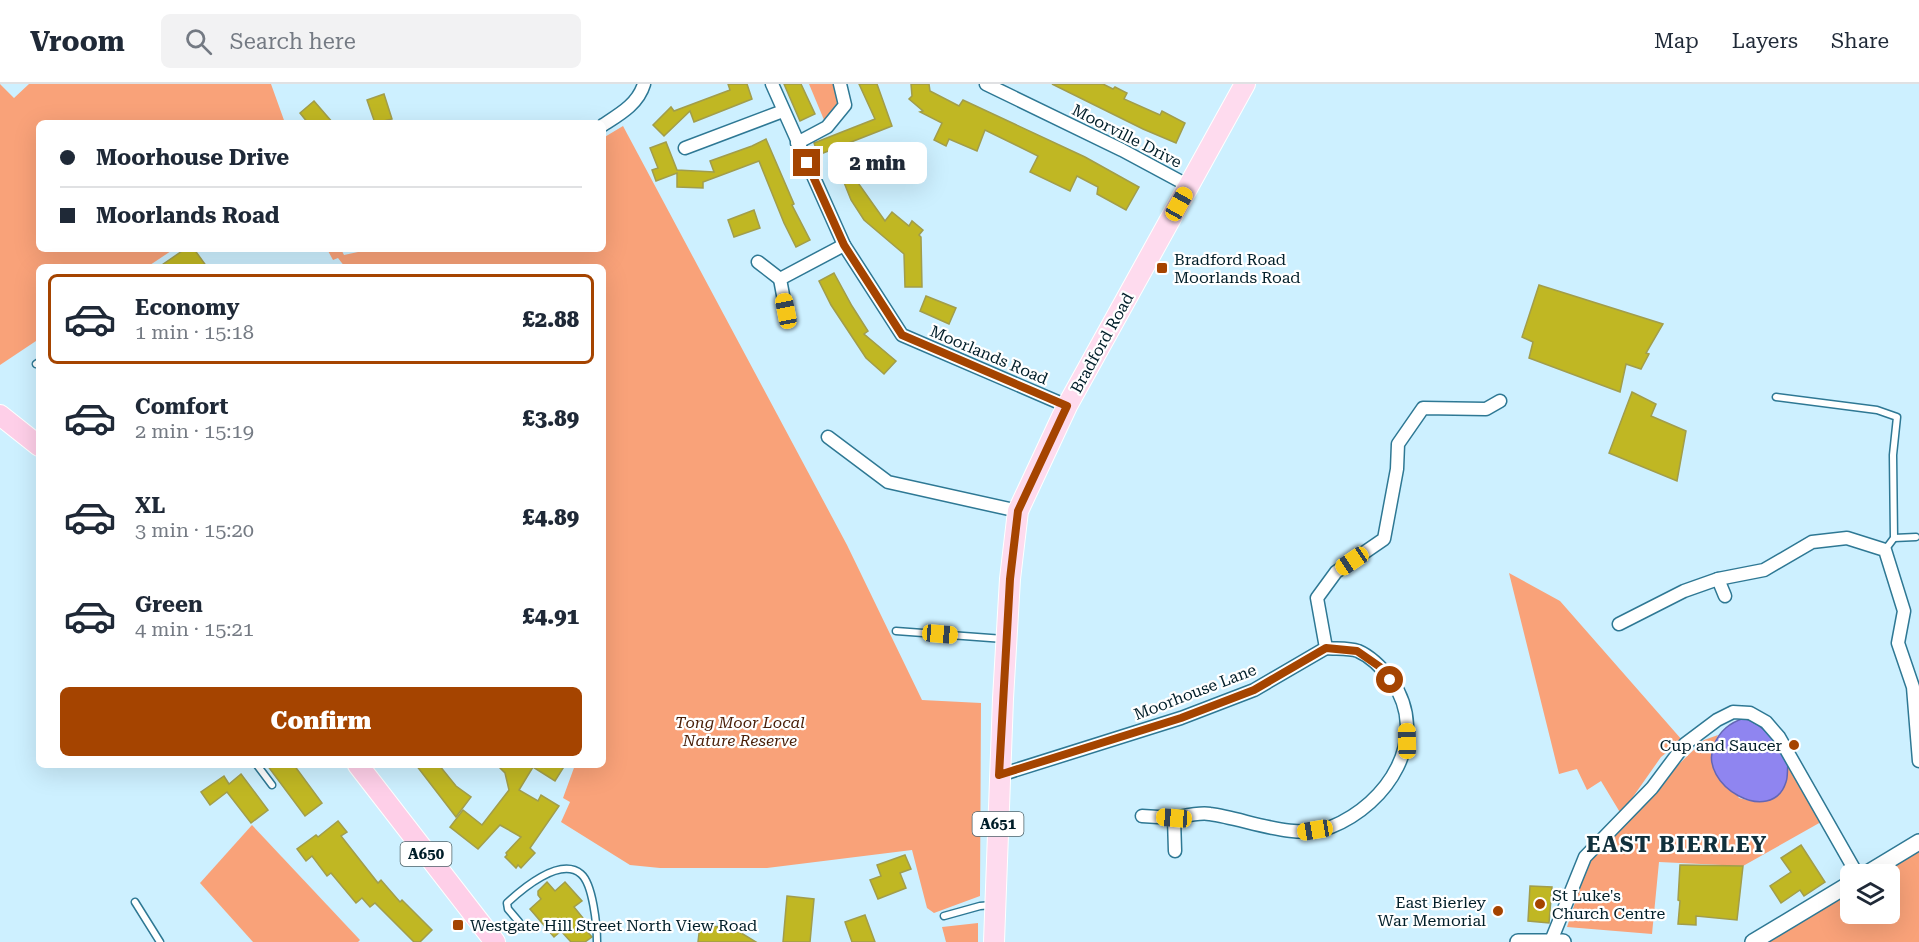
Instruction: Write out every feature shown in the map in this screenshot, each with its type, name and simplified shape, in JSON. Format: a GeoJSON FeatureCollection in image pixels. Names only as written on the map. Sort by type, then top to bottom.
{"type":"FeatureCollection","features":[{"type":"Feature","properties":{"kind":"highway"},"geometry":{"type":"LineString","coordinates":[[0,415],[36,444]]}},
{"type":"Feature","properties":{"kind":"highway","name":"A650"},"geometry":{"type":"LineString","coordinates":[[366,768],[495,942]]}},
{"type":"Feature","properties":{"kind":"main road","name":"Bradford Road"},"geometry":{"type":"LineString","coordinates":[[994,942],[999,775],[1010,579],[1018,511],[1067,406],[1245,84]]}},
{"type":"Feature","properties":{"kind":"street"},"geometry":{"type":"LineString","coordinates":[[606,123],[629,107],[640,95],[644,84]]}},
{"type":"Feature","properties":{"kind":"street","name":"Moorlands Road"},"geometry":{"type":"LineString","coordinates":[[772,84],[844,245],[902,335],[1067,406]]}},
{"type":"Feature","properties":{"kind":"street"},"geometry":{"type":"LineString","coordinates":[[797,143],[827,127],[845,105],[840,84]]}},
{"type":"Feature","properties":{"kind":"street","name":"Moorville Drive"},"geometry":{"type":"LineString","coordinates":[[986,84],[1122,150],[1189,186]]}},
{"type":"Feature","properties":{"kind":"street"},"geometry":{"type":"LineString","coordinates":[[686,148],[783,111]]}},
{"type":"Feature","properties":{"kind":"street"},"geometry":{"type":"LineString","coordinates":[[780,279],[844,245]]}},
{"type":"Feature","properties":{"kind":"street"},"geometry":{"type":"LineString","coordinates":[[758,262],[780,279],[786,311]]}},
{"type":"Feature","properties":{"kind":"street"},"geometry":{"type":"LineString","coordinates":[[1142,816],[1174,818],[1208,813],[1301,832],[1329,828],[1355,815],[1376,798],[1397,770],[1407,741],[1406,713],[1398,690],[1383,669],[1357,651],[1326,648],[1317,598],[1336,572],[1384,539],[1397,469],[1398,444],[1423,408],[1486,409],[1500,401]]}},
{"type":"Feature","properties":{"kind":"street"},"geometry":{"type":"LineString","coordinates":[[828,437],[888,482],[1018,511]]}},
{"type":"Feature","properties":{"kind":"street"},"geometry":{"type":"LineString","coordinates":[[1619,624],[1684,591],[1718,579],[1764,570],[1812,542],[1847,538],[1885,550],[1905,611],[1898,642],[1913,687],[1919,761]]}},
{"type":"Feature","properties":{"kind":"street"},"geometry":{"type":"LineString","coordinates":[[1718,579],[1725,596]]}},
{"type":"Feature","properties":{"kind":"street","name":"Moorhouse Lane"},"geometry":{"type":"LineString","coordinates":[[999,775],[1181,718],[1254,690],[1326,648]]}},
{"type":"Feature","properties":{"kind":"street"},"geometry":{"type":"LineString","coordinates":[[1551,941],[1585,857],[1652,788],[1685,744],[1717,720],[1733,712],[1750,713],[1766,722],[1779,737],[1851,864]]}},
{"type":"Feature","properties":{"kind":"street"},"geometry":{"type":"LineString","coordinates":[[1174,818],[1175,851]]}},
{"type":"Feature","properties":{"kind":"street"},"geometry":{"type":"LineString","coordinates":[[1883,864],[1919,842]]}},
{"type":"Feature","properties":{"kind":"street"},"geometry":{"type":"LineString","coordinates":[[1753,942],[1840,890]]}},
{"type":"Feature","properties":{"kind":"street"},"geometry":{"type":"LineString","coordinates":[[1518,942],[1563,942]]}},
{"type":"Feature","properties":{"kind":"lane"},"geometry":{"type":"LineString","coordinates":[[1776,397],[1877,410],[1897,417],[1893,455],[1894,538],[1885,550]]}},
{"type":"Feature","properties":{"kind":"lane"},"geometry":{"type":"LineString","coordinates":[[1894,538],[1916,537]]}},
{"type":"Feature","properties":{"kind":"lane"},"geometry":{"type":"LineString","coordinates":[[896,631],[1007,639]]}},
{"type":"Feature","properties":{"kind":"lane"},"geometry":{"type":"LineString","coordinates":[[259,768],[272,785]]}},
{"type":"Feature","properties":{"kind":"lane"},"geometry":{"type":"LineString","coordinates":[[519,922],[508,909],[507,903],[520,890],[536,879],[556,871],[572,869],[581,874],[588,884],[597,942]]}},
{"type":"Feature","properties":{"kind":"lane"},"geometry":{"type":"LineString","coordinates":[[135,902],[160,942]]}},
{"type":"Feature","properties":{"kind":"lane"},"geometry":{"type":"LineString","coordinates":[[944,916],[996,904]]}},
{"type":"Feature","properties":{"kind":"green space"},"geometry":{"type":"Polygon","coordinates":[[[0,84],[14,98],[29,84],[271,84],[284,120],[36,120],[36,252],[170,252],[152,264],[36,264],[36,341],[0,365],[0,84]]]}},
{"type":"Feature","properties":{"kind":"green space"},"geometry":{"type":"Polygon","coordinates":[[[809,84],[840,84],[845,105],[827,127],[809,84]]]}},
{"type":"Feature","properties":{"kind":"green space","name":"Tong Moor Local Nature Reserve"},"geometry":{"type":"Polygon","coordinates":[[[623,126],[847,545],[922,700],[981,703],[980,896],[934,913],[927,908],[912,850],[767,868],[660,868],[630,865],[561,822],[570,802],[563,798],[574,768],[606,768],[606,264],[343,264],[338,258],[333,260],[329,252],[342,252],[344,255],[358,252],[606,252],[606,136],[623,126]]]}},
{"type":"Feature","properties":{"kind":"green space"},"geometry":{"type":"Polygon","coordinates":[[[1509,573],[1560,601],[1682,740],[1661,757],[1621,814],[1601,781],[1587,790],[1577,769],[1559,774],[1509,573]]]}},
{"type":"Feature","properties":{"kind":"green space"},"geometry":{"type":"Polygon","coordinates":[[[1718,735],[1711,753],[1739,798],[1767,801],[1788,764],[1821,822],[1743,866],[1659,862],[1652,934],[1567,927],[1589,860],[1657,793],[1678,765],[1704,740],[1718,735]]]}},
{"type":"Feature","properties":{"kind":"green space"},"geometry":{"type":"Polygon","coordinates":[[[252,825],[360,940],[358,942],[253,942],[200,883],[252,825]]]}},
{"type":"Feature","properties":{"kind":"green space"},"geometry":{"type":"Polygon","coordinates":[[[1919,850],[1919,942],[1764,942],[1840,898],[1840,924],[1900,924],[1900,864],[1896,864],[1919,850]]]}},
{"type":"Feature","properties":{"kind":"green space"},"geometry":{"type":"Polygon","coordinates":[[[978,923],[978,942],[946,942],[942,927],[978,923]]]}},
{"type":"Feature","properties":{"kind":"shaded area"},"geometry":{"type":"Polygon","coordinates":[[[1744,718],[1771,736],[1788,764],[1786,782],[1778,795],[1766,801],[1753,801],[1738,796],[1726,787],[1716,774],[1712,760],[1714,745],[1722,731],[1744,718]]]}},
{"type":"Feature","properties":{"kind":"building"},"geometry":{"type":"Polygon","coordinates":[[[728,84],[747,84],[752,99],[694,122],[690,111],[664,136],[653,125],[671,107],[674,111],[730,90],[728,84]]]}},
{"type":"Feature","properties":{"kind":"building"},"geometry":{"type":"Polygon","coordinates":[[[784,84],[801,84],[815,114],[800,121],[784,84]]]}},
{"type":"Feature","properties":{"kind":"building"},"geometry":{"type":"Polygon","coordinates":[[[859,84],[877,84],[892,126],[846,144],[859,178],[856,180],[885,221],[892,212],[909,226],[912,221],[923,230],[919,235],[921,237],[922,287],[905,287],[904,254],[864,220],[851,200],[831,150],[818,155],[814,143],[875,119],[859,84]]]}},
{"type":"Feature","properties":{"kind":"building"},"geometry":{"type":"Polygon","coordinates":[[[911,84],[929,84],[930,91],[959,106],[963,100],[1085,157],[1139,187],[1126,210],[1097,194],[1098,187],[1077,176],[1070,191],[1030,172],[1038,156],[985,130],[977,151],[949,139],[946,146],[934,140],[942,123],[920,112],[923,111],[909,99],[912,96],[911,84]]]}},
{"type":"Feature","properties":{"kind":"building"},"geometry":{"type":"Polygon","coordinates":[[[1052,84],[1103,84],[1113,89],[1115,87],[1127,93],[1124,99],[1160,115],[1162,111],[1185,123],[1176,143],[1052,84]]]}},
{"type":"Feature","properties":{"kind":"building"},"geometry":{"type":"Polygon","coordinates":[[[384,94],[392,119],[374,120],[367,100],[384,94]]]}},
{"type":"Feature","properties":{"kind":"building"},"geometry":{"type":"Polygon","coordinates":[[[314,101],[330,120],[306,120],[300,113],[314,101]]]}},
{"type":"Feature","properties":{"kind":"building"},"geometry":{"type":"Polygon","coordinates":[[[766,139],[794,204],[792,205],[810,240],[796,247],[759,161],[703,182],[703,188],[677,187],[677,173],[656,181],[652,170],[658,168],[650,148],[666,142],[677,170],[714,172],[710,161],[766,139]]]}},
{"type":"Feature","properties":{"kind":"building"},"geometry":{"type":"Polygon","coordinates":[[[754,210],[760,228],[734,237],[728,220],[754,210]]]}},
{"type":"Feature","properties":{"kind":"building"},"geometry":{"type":"Polygon","coordinates":[[[181,252],[196,252],[205,264],[163,264],[181,252]]]}},
{"type":"Feature","properties":{"kind":"building"},"geometry":{"type":"Polygon","coordinates":[[[834,273],[868,331],[864,334],[896,361],[884,374],[866,358],[831,305],[819,281],[834,273]]]}},
{"type":"Feature","properties":{"kind":"building"},"geometry":{"type":"Polygon","coordinates":[[[1539,285],[1663,324],[1646,353],[1649,354],[1641,369],[1626,364],[1620,392],[1529,358],[1533,342],[1522,337],[1539,285]]]}},
{"type":"Feature","properties":{"kind":"building"},"geometry":{"type":"Polygon","coordinates":[[[926,296],[956,308],[949,324],[920,311],[926,296]]]}},
{"type":"Feature","properties":{"kind":"building"},"geometry":{"type":"Polygon","coordinates":[[[1632,392],[1656,404],[1651,416],[1686,431],[1677,481],[1609,453],[1632,392]]]}},
{"type":"Feature","properties":{"kind":"building"},"geometry":{"type":"Polygon","coordinates":[[[269,768],[296,768],[322,803],[305,816],[269,768]]]}},
{"type":"Feature","properties":{"kind":"building"},"geometry":{"type":"Polygon","coordinates":[[[418,768],[441,768],[456,786],[471,797],[456,817],[418,768]]]}},
{"type":"Feature","properties":{"kind":"building"},"geometry":{"type":"Polygon","coordinates":[[[500,768],[532,768],[519,790],[538,801],[541,795],[559,806],[530,848],[535,853],[521,868],[518,865],[516,868],[505,857],[521,837],[500,825],[478,849],[450,827],[463,810],[482,825],[509,790],[505,773],[500,768]]]}},
{"type":"Feature","properties":{"kind":"building"},"geometry":{"type":"Polygon","coordinates":[[[535,768],[563,768],[555,781],[535,768]]]}},
{"type":"Feature","properties":{"kind":"building"},"geometry":{"type":"Polygon","coordinates":[[[241,774],[268,810],[251,823],[227,792],[210,805],[201,792],[224,776],[229,784],[241,774]]]}},
{"type":"Feature","properties":{"kind":"building"},"geometry":{"type":"Polygon","coordinates":[[[338,821],[347,832],[341,836],[378,883],[381,880],[400,902],[402,900],[432,930],[420,942],[414,942],[375,903],[370,907],[362,898],[356,903],[331,873],[327,876],[312,856],[306,861],[297,849],[316,835],[318,837],[338,821]]]}},
{"type":"Feature","properties":{"kind":"building"},"geometry":{"type":"Polygon","coordinates":[[[1801,845],[1825,882],[1804,896],[1800,890],[1781,903],[1770,886],[1791,872],[1781,858],[1801,845]]]}},
{"type":"Feature","properties":{"kind":"building"},"geometry":{"type":"Polygon","coordinates":[[[905,855],[911,869],[900,873],[906,888],[878,899],[870,880],[881,876],[877,865],[905,855]]]}},
{"type":"Feature","properties":{"kind":"building"},"geometry":{"type":"Polygon","coordinates":[[[1680,865],[1743,866],[1737,920],[1696,916],[1696,925],[1678,924],[1680,865]]]}},
{"type":"Feature","properties":{"kind":"building"},"geometry":{"type":"Polygon","coordinates":[[[547,882],[555,891],[565,882],[582,901],[574,907],[587,923],[583,927],[592,937],[585,942],[571,942],[561,931],[554,937],[530,909],[541,899],[538,891],[547,882]]]}},
{"type":"Feature","properties":{"kind":"building","name":"St Luke's Church Centre"},"geometry":{"type":"Polygon","coordinates":[[[1530,886],[1552,887],[1549,923],[1528,921],[1530,886]]]}},
{"type":"Feature","properties":{"kind":"building"},"geometry":{"type":"Polygon","coordinates":[[[787,896],[814,899],[810,942],[783,942],[787,896]]]}},
{"type":"Feature","properties":{"kind":"building"},"geometry":{"type":"Polygon","coordinates":[[[865,915],[875,942],[852,942],[845,922],[865,915]]]}},
{"type":"Feature","properties":{"kind":"building"},"geometry":{"type":"Polygon","coordinates":[[[700,925],[733,928],[756,942],[698,942],[700,925]]]}},
{"type":"Feature","properties":{"kind":"place","name":"Bradford Road Moorlands Road"},"geometry":{"type":"Point","coordinates":[1162,268]}},
{"type":"Feature","properties":{"kind":"place","name":"Cup and Saucer"},"geometry":{"type":"Point","coordinates":[1794,745]}},
{"type":"Feature","properties":{"kind":"place","name":"St Luke's Church Centre"},"geometry":{"type":"Point","coordinates":[1540,904]}},
{"type":"Feature","properties":{"kind":"place","name":"East Bierley War Memorial"},"geometry":{"type":"Point","coordinates":[1498,911]}},
{"type":"Feature","properties":{"kind":"place","name":"Westgate Hill Street North View Road"},"geometry":{"type":"Point","coordinates":[458,925]}},
{"type":"Feature","properties":{"kind":"district","name":"EAST BIERLEY"},"geometry":{"type":"Point","coordinates":[1677,844]}},
{"type":"Feature","properties":{"kind":"route"},"geometry":{"type":"LineString","coordinates":[[807,163],[844,245],[902,335],[1067,406],[1018,511],[1010,579],[999,775],[1181,718],[1254,690],[1326,648],[1357,651],[1383,669],[1390,680]]}}]}
